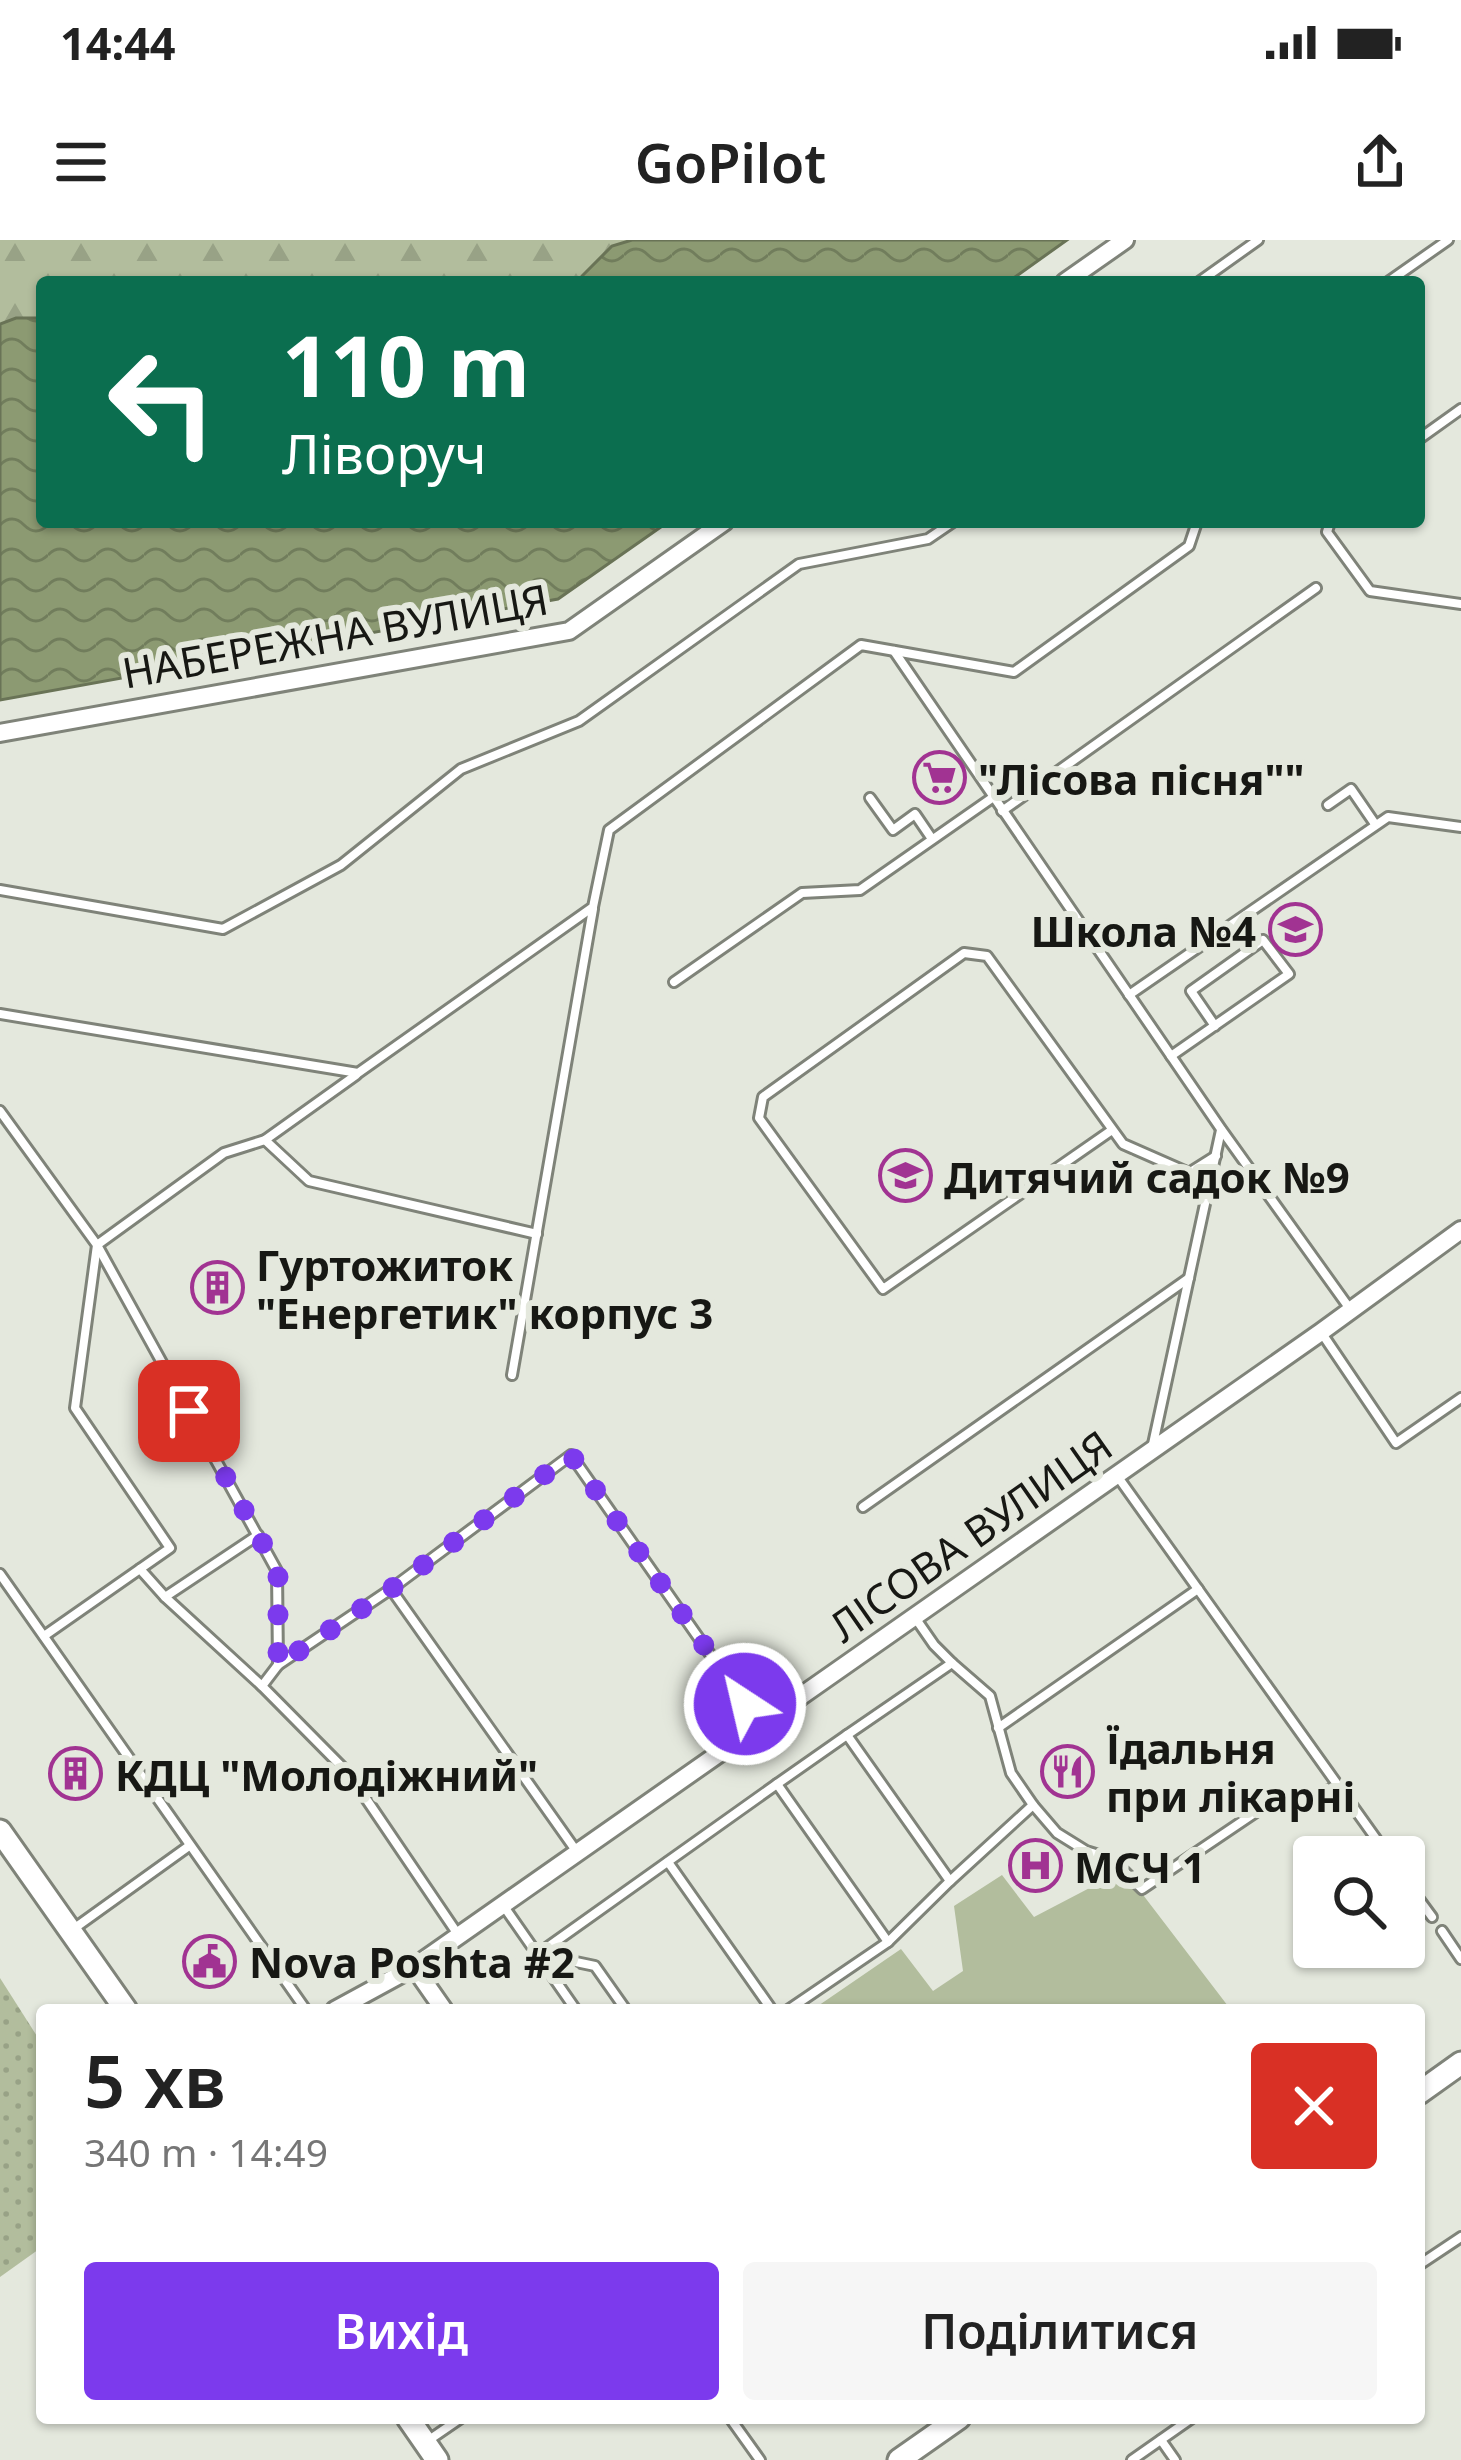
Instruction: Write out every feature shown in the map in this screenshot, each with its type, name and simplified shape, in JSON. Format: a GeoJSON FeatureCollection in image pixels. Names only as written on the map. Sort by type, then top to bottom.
{"type":"FeatureCollection","features":[{"type":"Feature","properties":{"kind":"street"},"geometry":{"type":"LineString","coordinates":[[1074,276],[1125,240]]}},
{"type":"Feature","properties":{"kind":"street","name":"НАБЕРЕЖНА ВУЛИЦЯ"},"geometry":{"type":"LineString","coordinates":[[0,733],[569,631],[715,528]]}},
{"type":"Feature","properties":{"kind":"street","name":"ЛІСОВА ВУЛИЦЯ"},"geometry":{"type":"LineString","coordinates":[[346,2004],[459,1936],[1461,1230]]}},
{"type":"Feature","properties":{"kind":"street"},"geometry":{"type":"LineString","coordinates":[[0,1832],[122,2004]]}},
{"type":"Feature","properties":{"kind":"street"},"geometry":{"type":"LineString","coordinates":[[414,1967],[440,2004]]}},
{"type":"Feature","properties":{"kind":"street"},"geometry":{"type":"LineString","coordinates":[[1425,2088],[1461,2063]]}},
{"type":"Feature","properties":{"kind":"street"},"geometry":{"type":"LineString","coordinates":[[412,2424],[431,2451]]}},
{"type":"Feature","properties":{"kind":"street"},"geometry":{"type":"LineString","coordinates":[[899,2460],[950,2424]]}},
{"type":"Feature","properties":{"kind":"lane"},"geometry":{"type":"LineString","coordinates":[[1207,276],[1258,240]]}},
{"type":"Feature","properties":{"kind":"lane"},"geometry":{"type":"LineString","coordinates":[[1397,276],[1448,240]]}},
{"type":"Feature","properties":{"kind":"lane"},"geometry":{"type":"LineString","coordinates":[[1425,435],[1461,409]]}},
{"type":"Feature","properties":{"kind":"lane"},"geometry":{"type":"LineString","coordinates":[[0,890],[223,929],[341,865],[461,769],[579,721],[799,564],[928,539],[944,528]]}},
{"type":"Feature","properties":{"kind":"lane"},"geometry":{"type":"LineString","coordinates":[[512,1375],[609,830],[861,645],[1014,672],[1190,546],[1195,528]]}},
{"type":"Feature","properties":{"kind":"lane"},"geometry":{"type":"LineString","coordinates":[[1328,528],[1370,591],[1461,604]]}},
{"type":"Feature","properties":{"kind":"lane"},"geometry":{"type":"LineString","coordinates":[[1001,811],[1316,589]]}},
{"type":"Feature","properties":{"kind":"lane"},"geometry":{"type":"LineString","coordinates":[[892,649],[1351,1310]]}},
{"type":"Feature","properties":{"kind":"lane"},"geometry":{"type":"LineString","coordinates":[[1328,805],[1351,789],[1376,825]]}},
{"type":"Feature","properties":{"kind":"lane"},"geometry":{"type":"LineString","coordinates":[[869,798],[893,830],[915,814],[932,839]]}},
{"type":"Feature","properties":{"kind":"lane"},"geometry":{"type":"LineString","coordinates":[[674,982],[802,893],[860,890],[992,798]]}},
{"type":"Feature","properties":{"kind":"lane"},"geometry":{"type":"LineString","coordinates":[[1129,995],[1388,817],[1461,827]]}},
{"type":"Feature","properties":{"kind":"lane"},"geometry":{"type":"LineString","coordinates":[[44,1636],[170,1548],[75,1408],[97,1245],[224,1153],[265,1140],[593,908]]}},
{"type":"Feature","properties":{"kind":"lane"},"geometry":{"type":"LineString","coordinates":[[1171,1056],[1289,974],[1263,940],[1191,991],[1215,1025]]}},
{"type":"Feature","properties":{"kind":"lane"},"geometry":{"type":"LineString","coordinates":[[1112,1130],[883,1289],[759,1118],[764,1097],[964,953],[987,956],[1123,1144],[1189,1173],[1216,1156]]}},
{"type":"Feature","properties":{"kind":"lane"},"geometry":{"type":"LineString","coordinates":[[0,1014],[358,1073]]}},
{"type":"Feature","properties":{"kind":"lane"},"geometry":{"type":"LineString","coordinates":[[0,1111],[97,1245],[278,1571],[278,1665]]}},
{"type":"Feature","properties":{"kind":"lane"},"geometry":{"type":"LineString","coordinates":[[1151,1451],[1221,1129]]}},
{"type":"Feature","properties":{"kind":"lane"},"geometry":{"type":"LineString","coordinates":[[265,1140],[309,1181],[537,1234]]}},
{"type":"Feature","properties":{"kind":"lane"},"geometry":{"type":"LineString","coordinates":[[863,1507],[1189,1278]]}},
{"type":"Feature","properties":{"kind":"lane"},"geometry":{"type":"LineString","coordinates":[[1321,1332],[1396,1443],[1461,1398]]}},
{"type":"Feature","properties":{"kind":"lane"},"geometry":{"type":"LineString","coordinates":[[262,1686],[278,1665],[391,1589],[571,1455],[760,1726]]}},
{"type":"Feature","properties":{"kind":"lane"},"geometry":{"type":"LineString","coordinates":[[1117,1475],[1374,1836]]}},
{"type":"Feature","properties":{"kind":"lane"},"geometry":{"type":"LineString","coordinates":[[165,1597],[258,1535]]}},
{"type":"Feature","properties":{"kind":"lane"},"geometry":{"type":"LineString","coordinates":[[140,1569],[350,1775],[459,1936]]}},
{"type":"Feature","properties":{"kind":"lane"},"geometry":{"type":"LineString","coordinates":[[0,1574],[302,2004]]}},
{"type":"Feature","properties":{"kind":"lane"},"geometry":{"type":"LineString","coordinates":[[391,1589],[578,1853]]}},
{"type":"Feature","properties":{"kind":"lane"},"geometry":{"type":"LineString","coordinates":[[998,1728],[1198,1589]]}},
{"type":"Feature","properties":{"kind":"lane"},"geometry":{"type":"LineString","coordinates":[[914,1617],[934,1646],[990,1696],[1011,1773],[1033,1805],[1057,1833],[1085,1851],[1112,1859],[1142,1888],[1265,1806],[1339,1787]]}},
{"type":"Feature","properties":{"kind":"lane"},"geometry":{"type":"LineString","coordinates":[[538,1954],[952,1663]]}},
{"type":"Feature","properties":{"kind":"lane"},"geometry":{"type":"LineString","coordinates":[[847,1735],[950,1881]]}},
{"type":"Feature","properties":{"kind":"lane"},"geometry":{"type":"LineString","coordinates":[[777,1784],[888,1942]]}},
{"type":"Feature","properties":{"kind":"lane"},"geometry":{"type":"LineString","coordinates":[[797,2004],[888,1942],[1033,1805]]}},
{"type":"Feature","properties":{"kind":"lane"},"geometry":{"type":"LineString","coordinates":[[71,1931],[189,1846]]}},
{"type":"Feature","properties":{"kind":"lane"},"geometry":{"type":"LineString","coordinates":[[668,1862],[768,2004]]}},
{"type":"Feature","properties":{"kind":"lane"},"geometry":{"type":"LineString","coordinates":[[503,1905],[572,2004]]}},
{"type":"Feature","properties":{"kind":"lane"},"geometry":{"type":"LineString","coordinates":[[1425,1908],[1432,1917]]}},
{"type":"Feature","properties":{"kind":"lane"},"geometry":{"type":"LineString","coordinates":[[1442,1931],[1461,1959]]}},
{"type":"Feature","properties":{"kind":"lane"},"geometry":{"type":"LineString","coordinates":[[538,1954],[595,1966],[622,2004]]}},
{"type":"Feature","properties":{"kind":"lane"},"geometry":{"type":"LineString","coordinates":[[1425,2261],[1461,2237]]}},
{"type":"Feature","properties":{"kind":"lane"},"geometry":{"type":"LineString","coordinates":[[431,2451],[456,2424]]}},
{"type":"Feature","properties":{"kind":"lane"},"geometry":{"type":"LineString","coordinates":[[734,2424],[760,2460]]}},
{"type":"Feature","properties":{"kind":"lane"},"geometry":{"type":"LineString","coordinates":[[1132,2460],[1184,2424]]}},
{"type":"Feature","properties":{"kind":"lane"},"geometry":{"type":"LineString","coordinates":[[1161,2440],[1175,2460]]}},
{"type":"Feature","properties":{"kind":"green space"},"geometry":{"type":"Polygon","coordinates":[[[0,240],[632,240],[612,246],[582,276],[36,276],[36,318],[0,324],[0,240]]]}},
{"type":"Feature","properties":{"kind":"green space"},"geometry":{"type":"Polygon","coordinates":[[[1124,1870],[1226,2004],[821,2004],[901,1949],[933,1991],[963,1971],[954,1906],[1002,1875],[1034,1917],[1124,1870]]]}},
{"type":"Feature","properties":{"kind":"green space"},"geometry":{"type":"Polygon","coordinates":[[[0,1978],[36,2035],[36,2251],[0,2277],[0,1978]]]}},
{"type":"Feature","properties":{"kind":"water"},"geometry":{"type":"Polygon","coordinates":[[[632,240],[1067,240],[1016,276],[582,276],[612,246],[632,240]]]}},
{"type":"Feature","properties":{"kind":"water"},"geometry":{"type":"Polygon","coordinates":[[[36,318],[36,528],[659,528],[558,599],[0,700],[0,324],[36,318]]]}},
{"type":"Feature","properties":{"kind":"place","name":"\"Лісова пісня\"\""},"geometry":{"type":"Point","coordinates":[939,778]}},
{"type":"Feature","properties":{"kind":"place","name":"Школа №4"},"geometry":{"type":"Point","coordinates":[1295,930]}},
{"type":"Feature","properties":{"kind":"place","name":"Дитячий садок №9"},"geometry":{"type":"Point","coordinates":[905,1176]}},
{"type":"Feature","properties":{"kind":"place","name":"Гуртожиток \"Енергетик\" корпус 3"},"geometry":{"type":"Point","coordinates":[217,1288]}},
{"type":"Feature","properties":{"kind":"place","name":"Їдальня при лікарні"},"geometry":{"type":"Point","coordinates":[1067,1771]}},
{"type":"Feature","properties":{"kind":"place","name":"КДЦ \"Молодіжний\""},"geometry":{"type":"Point","coordinates":[76,1774]}},
{"type":"Feature","properties":{"kind":"place","name":"МСЧ 1"},"geometry":{"type":"Point","coordinates":[1035,1866]}},
{"type":"Feature","properties":{"kind":"place","name":"Nova Poshta #2"},"geometry":{"type":"Point","coordinates":[210,1961]}},
{"type":"Feature","properties":{"kind":"route"},"geometry":{"type":"LineString","coordinates":[[189,1411],[278,1571],[278,1665],[391,1589],[571,1455],[745,1704]]}}]}
